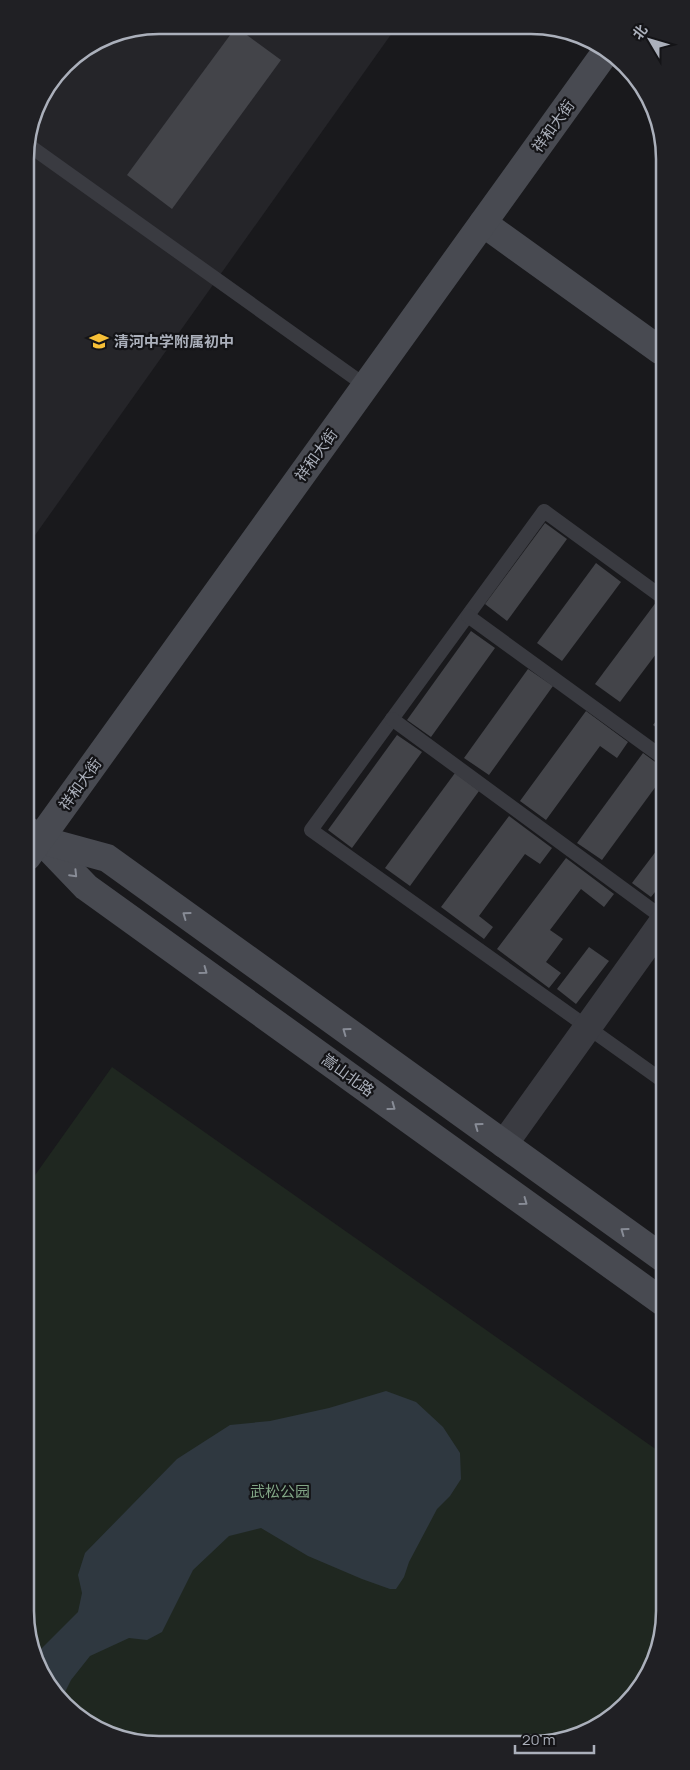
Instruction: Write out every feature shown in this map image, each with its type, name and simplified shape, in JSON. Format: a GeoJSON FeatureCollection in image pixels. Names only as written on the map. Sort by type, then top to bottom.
{"type":"FeatureCollection","features":[{"type":"Feature","properties":{"kind":"street","name":"祥和大街"},"geometry":{"type":"LineString","coordinates":[[34,838],[366,386],[603,56]]}},
{"type":"Feature","properties":{"kind":"street"},"geometry":{"type":"LineString","coordinates":[[483,223],[656,348]]}},
{"type":"Feature","properties":{"kind":"street"},"geometry":{"type":"LineString","coordinates":[[34,843],[107,858],[656,1254]]}},
{"type":"Feature","properties":{"kind":"street","name":"嵩山北路"},"geometry":{"type":"LineString","coordinates":[[34,844],[86,887],[656,1297]]}},
{"type":"Feature","properties":{"kind":"street"},"geometry":{"type":"LineString","coordinates":[[504,1144],[656,932]]}},
{"type":"Feature","properties":{"kind":"lane"},"geometry":{"type":"LineString","coordinates":[[34,149],[366,386]]}},
{"type":"Feature","properties":{"kind":"lane"},"geometry":{"type":"LineString","coordinates":[[656,593],[544,511],[311,830],[656,1076]]}},
{"type":"Feature","properties":{"kind":"lane"},"geometry":{"type":"LineString","coordinates":[[468,616],[656,753]]}},
{"type":"Feature","properties":{"kind":"lane"},"geometry":{"type":"LineString","coordinates":[[392,719],[656,913]]}},
{"type":"Feature","properties":{"kind":"shaded area","name":"清河中学附属初中"},"geometry":{"type":"Polygon","coordinates":[[[150,34],[391,34],[34,537],[34,150],[36,134],[43,111],[59,82],[76,65],[96,50],[118,40],[134,36],[150,34]]]}},
{"type":"Feature","properties":{"kind":"shaded area"},"geometry":{"type":"Polygon","coordinates":[[[386,1391],[416,1402],[443,1427],[460,1453],[461,1479],[450,1496],[437,1509],[409,1562],[404,1577],[396,1589],[390,1589],[362,1579],[308,1556],[261,1528],[229,1536],[193,1570],[162,1632],[147,1640],[129,1638],[90,1656],[71,1680],[64,1693],[55,1681],[40,1650],[78,1612],[82,1593],[78,1575],[85,1553],[177,1459],[230,1425],[270,1421],[329,1408],[386,1391]]]}},
{"type":"Feature","properties":{"kind":"green space","name":"武松公园"},"geometry":{"type":"Polygon","coordinates":[[[112,1067],[656,1449],[656,1620],[650,1652],[631,1688],[614,1705],[587,1723],[564,1732],[532,1736],[142,1735],[118,1730],[89,1715],[76,1705],[55,1681],[47,1667],[40,1652],[35,1628],[34,1177],[112,1067]]]}},
{"type":"Feature","properties":{"kind":"building"},"geometry":{"type":"Polygon","coordinates":[[[231,34],[246,34],[281,60],[172,209],[127,175],[231,34]]]}},
{"type":"Feature","properties":{"kind":"building"},"geometry":{"type":"Polygon","coordinates":[[[545,523],[567,539],[507,621],[485,604],[545,523]]]}},
{"type":"Feature","properties":{"kind":"building"},"geometry":{"type":"Polygon","coordinates":[[[596,563],[621,582],[562,661],[537,643],[596,563]]]}},
{"type":"Feature","properties":{"kind":"building"},"geometry":{"type":"Polygon","coordinates":[[[656,602],[656,654],[620,702],[595,684],[656,602]]]}},
{"type":"Feature","properties":{"kind":"building"},"geometry":{"type":"Polygon","coordinates":[[[471,631],[495,648],[431,737],[407,720],[471,631]]]}},
{"type":"Feature","properties":{"kind":"building"},"geometry":{"type":"Polygon","coordinates":[[[528,669],[553,686],[489,775],[464,758],[528,669]]]}},
{"type":"Feature","properties":{"kind":"building"},"geometry":{"type":"Polygon","coordinates":[[[586,711],[628,742],[617,758],[600,746],[546,820],[520,801],[586,711]]]}},
{"type":"Feature","properties":{"kind":"building"},"geometry":{"type":"Polygon","coordinates":[[[397,735],[422,752],[352,848],[328,830],[397,735]]]}},
{"type":"Feature","properties":{"kind":"building"},"geometry":{"type":"Polygon","coordinates":[[[643,753],[656,763],[656,786],[602,860],[577,843],[643,753]]]}},
{"type":"Feature","properties":{"kind":"building"},"geometry":{"type":"Polygon","coordinates":[[[455,773],[479,791],[410,886],[385,868],[455,773]]]}},
{"type":"Feature","properties":{"kind":"building"},"geometry":{"type":"Polygon","coordinates":[[[509,816],[552,848],[540,864],[525,854],[479,916],[493,927],[484,939],[441,907],[509,816]]]}},
{"type":"Feature","properties":{"kind":"building"},"geometry":{"type":"Polygon","coordinates":[[[656,851],[656,891],[651,897],[632,883],[656,851]]]}},
{"type":"Feature","properties":{"kind":"building"},"geometry":{"type":"Polygon","coordinates":[[[566,858],[614,894],[604,907],[581,889],[550,930],[563,939],[546,962],[561,973],[549,988],[497,949],[566,858]]]}},
{"type":"Feature","properties":{"kind":"building"},"geometry":{"type":"Polygon","coordinates":[[[589,947],[609,961],[576,1004],[557,989],[589,947]]]}},
{"type":"Feature","properties":{"kind":"place","name":"清河中学附属初中"},"geometry":{"type":"Point","coordinates":[99,341]}}]}
